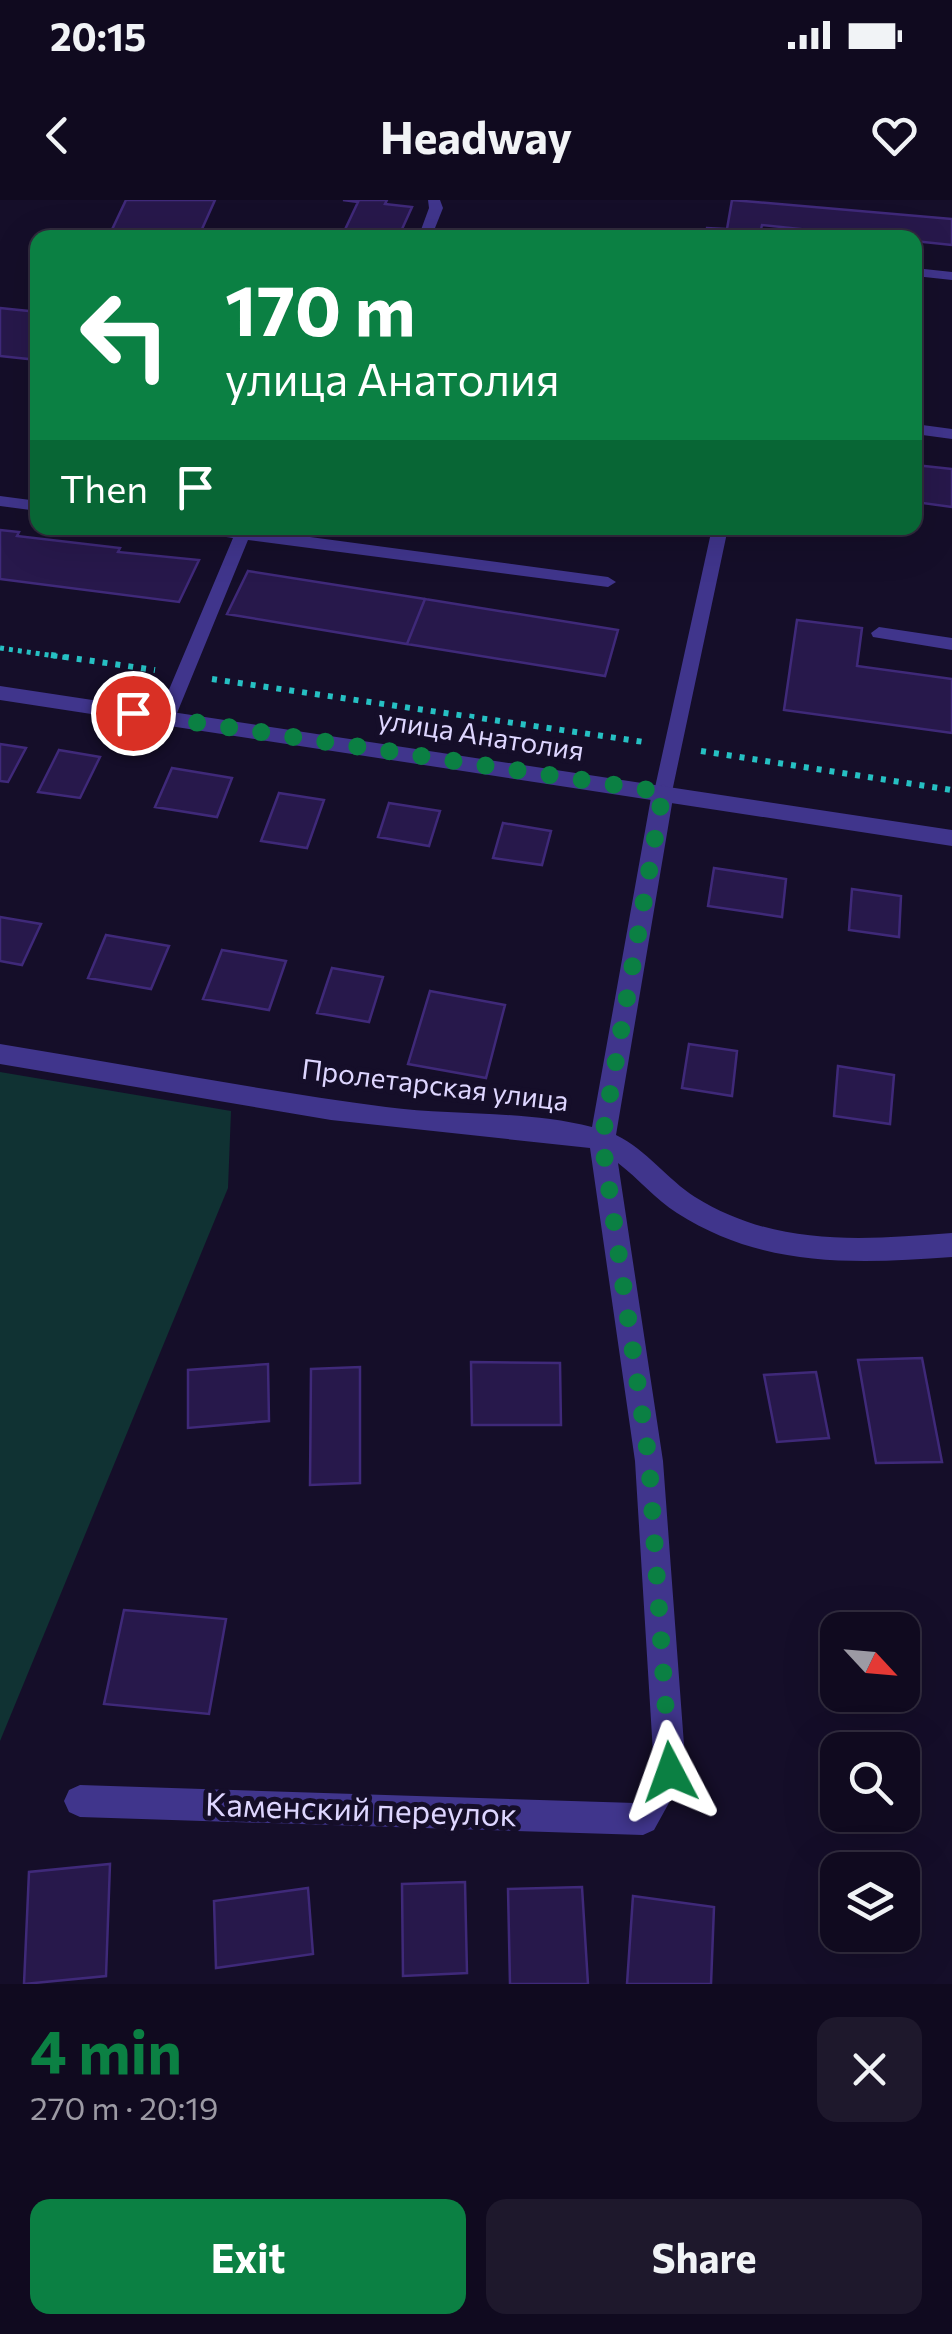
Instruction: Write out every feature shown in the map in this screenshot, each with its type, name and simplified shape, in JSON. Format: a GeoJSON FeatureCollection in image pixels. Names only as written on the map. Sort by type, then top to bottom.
{"type":"FeatureCollection","features":[{"type":"Feature","properties":{"kind":"street","name":"улица Анатолия"},"geometry":{"type":"LineString","coordinates":[[0,694],[952,838]]}},
{"type":"Feature","properties":{"kind":"street"},"geometry":{"type":"LineString","coordinates":[[602,1140],[663,792]]}},
{"type":"Feature","properties":{"kind":"street","name":"Пролетарская улица"},"geometry":{"type":"LineString","coordinates":[[0,1054],[442,1124],[523,1127],[602,1140],[642,1167],[682,1203],[749,1240],[822,1254],[952,1245]]}},
{"type":"Feature","properties":{"kind":"street","name":"Каменский переулок"},"geometry":{"type":"LineString","coordinates":[[80,1801],[643,1820],[670,1772],[649,1461],[602,1140]]}},
{"type":"Feature","properties":{"kind":"lane"},"geometry":{"type":"LineString","coordinates":[[427,230],[436,208],[434,200]]}},
{"type":"Feature","properties":{"kind":"lane"},"geometry":{"type":"LineString","coordinates":[[922,273],[952,276]]}},
{"type":"Feature","properties":{"kind":"lane"},"geometry":{"type":"LineString","coordinates":[[922,430],[952,434]]}},
{"type":"Feature","properties":{"kind":"lane"},"geometry":{"type":"LineString","coordinates":[[0,501],[30,505]]}},
{"type":"Feature","properties":{"kind":"lane"},"geometry":{"type":"LineString","coordinates":[[166,718],[243,535]]}},
{"type":"Feature","properties":{"kind":"lane"},"geometry":{"type":"LineString","coordinates":[[251,535],[608,582]]}},
{"type":"Feature","properties":{"kind":"lane"},"geometry":{"type":"LineString","coordinates":[[663,792],[715,535]]}},
{"type":"Feature","properties":{"kind":"lane"},"geometry":{"type":"LineString","coordinates":[[879,633],[952,644]]}},
{"type":"Feature","properties":{"kind":"path"},"geometry":{"type":"LineString","coordinates":[[0,648],[952,790]]}},
{"type":"Feature","properties":{"kind":"green space"},"geometry":{"type":"Polygon","coordinates":[[[0,1072],[231,1111],[228,1188],[0,1741],[0,1072]]]}},
{"type":"Feature","properties":{"kind":"building"},"geometry":{"type":"Polygon","coordinates":[[[126,200],[215,200],[202,230],[112,230],[126,200]]]}},
{"type":"Feature","properties":{"kind":"building"},"geometry":{"type":"Polygon","coordinates":[[[343,200],[387,200],[385,204],[412,207],[402,230],[345,230],[358,202],[343,200]]]}},
{"type":"Feature","properties":{"kind":"building"},"geometry":{"type":"Polygon","coordinates":[[[732,200],[952,219],[952,245],[922,242],[922,230],[810,230],[762,225],[761,230],[707,230],[727,229],[732,200]]]}},
{"type":"Feature","properties":{"kind":"building"},"geometry":{"type":"Polygon","coordinates":[[[0,308],[30,311],[30,359],[0,356],[0,308]]]}},
{"type":"Feature","properties":{"kind":"building"},"geometry":{"type":"Polygon","coordinates":[[[922,466],[952,469],[952,507],[922,503],[922,466]]]}},
{"type":"Feature","properties":{"kind":"building"},"geometry":{"type":"Polygon","coordinates":[[[0,530],[19,532],[17,536],[120,548],[118,552],[199,560],[179,602],[0,579],[0,530]]]}},
{"type":"Feature","properties":{"kind":"building"},"geometry":{"type":"Polygon","coordinates":[[[248,571],[425,599],[407,644],[227,614],[248,571]]]}},
{"type":"Feature","properties":{"kind":"building"},"geometry":{"type":"Polygon","coordinates":[[[425,599],[618,630],[605,676],[407,644],[425,599]]]}},
{"type":"Feature","properties":{"kind":"building"},"geometry":{"type":"Polygon","coordinates":[[[797,620],[862,628],[857,666],[952,679],[952,733],[784,710],[797,620]]]}},
{"type":"Feature","properties":{"kind":"building"},"geometry":{"type":"Polygon","coordinates":[[[0,744],[26,748],[8,782],[0,781],[0,744]]]}},
{"type":"Feature","properties":{"kind":"building"},"geometry":{"type":"Polygon","coordinates":[[[59,750],[100,757],[80,798],[38,792],[59,750]]]}},
{"type":"Feature","properties":{"kind":"building"},"geometry":{"type":"Polygon","coordinates":[[[172,768],[232,778],[217,817],[155,807],[172,768]]]}},
{"type":"Feature","properties":{"kind":"building"},"geometry":{"type":"Polygon","coordinates":[[[279,793],[324,800],[307,848],[261,841],[279,793]]]}},
{"type":"Feature","properties":{"kind":"building"},"geometry":{"type":"Polygon","coordinates":[[[389,803],[440,811],[429,846],[378,837],[389,803]]]}},
{"type":"Feature","properties":{"kind":"building"},"geometry":{"type":"Polygon","coordinates":[[[503,823],[551,831],[542,865],[493,858],[503,823]]]}},
{"type":"Feature","properties":{"kind":"building"},"geometry":{"type":"Polygon","coordinates":[[[714,868],[786,879],[782,917],[708,906],[714,868]]]}},
{"type":"Feature","properties":{"kind":"building"},"geometry":{"type":"Polygon","coordinates":[[[852,889],[901,896],[899,937],[849,930],[852,889]]]}},
{"type":"Feature","properties":{"kind":"building"},"geometry":{"type":"Polygon","coordinates":[[[0,917],[41,924],[22,965],[0,961],[0,917]]]}},
{"type":"Feature","properties":{"kind":"building"},"geometry":{"type":"Polygon","coordinates":[[[106,935],[169,946],[151,989],[88,978],[106,935]]]}},
{"type":"Feature","properties":{"kind":"building"},"geometry":{"type":"Polygon","coordinates":[[[222,950],[286,961],[269,1010],[203,999],[222,950]]]}},
{"type":"Feature","properties":{"kind":"building"},"geometry":{"type":"Polygon","coordinates":[[[332,968],[383,977],[369,1022],[317,1013],[332,968]]]}},
{"type":"Feature","properties":{"kind":"building"},"geometry":{"type":"Polygon","coordinates":[[[430,991],[505,1005],[486,1078],[408,1064],[430,991]]]}},
{"type":"Feature","properties":{"kind":"building"},"geometry":{"type":"Polygon","coordinates":[[[689,1044],[737,1051],[732,1096],[682,1088],[689,1044]]]}},
{"type":"Feature","properties":{"kind":"building"},"geometry":{"type":"Polygon","coordinates":[[[838,1066],[894,1075],[890,1124],[834,1116],[838,1066]]]}},
{"type":"Feature","properties":{"kind":"building"},"geometry":{"type":"Polygon","coordinates":[[[922,1358],[942,1462],[876,1463],[858,1360],[922,1358]]]}},
{"type":"Feature","properties":{"kind":"building"},"geometry":{"type":"Polygon","coordinates":[[[471,1362],[560,1363],[561,1425],[472,1425],[471,1362]]]}},
{"type":"Feature","properties":{"kind":"building"},"geometry":{"type":"Polygon","coordinates":[[[268,1364],[269,1421],[188,1428],[188,1370],[268,1364]]]}},
{"type":"Feature","properties":{"kind":"building"},"geometry":{"type":"Polygon","coordinates":[[[360,1367],[360,1483],[310,1485],[311,1369],[360,1367]]]}},
{"type":"Feature","properties":{"kind":"building"},"geometry":{"type":"Polygon","coordinates":[[[816,1372],[829,1438],[777,1442],[764,1375],[816,1372]]]}},
{"type":"Feature","properties":{"kind":"building"},"geometry":{"type":"Polygon","coordinates":[[[124,1610],[226,1619],[209,1714],[104,1704],[124,1610]]]}},
{"type":"Feature","properties":{"kind":"building"},"geometry":{"type":"Polygon","coordinates":[[[110,1864],[106,1976],[24,1984],[29,1872],[110,1864]]]}},
{"type":"Feature","properties":{"kind":"building"},"geometry":{"type":"Polygon","coordinates":[[[465,1882],[467,1973],[403,1976],[402,1884],[465,1882]]]}},
{"type":"Feature","properties":{"kind":"building"},"geometry":{"type":"Polygon","coordinates":[[[582,1887],[588,1984],[510,1984],[508,1889],[582,1887]]]}},
{"type":"Feature","properties":{"kind":"building"},"geometry":{"type":"Polygon","coordinates":[[[308,1888],[313,1954],[216,1968],[214,1901],[308,1888]]]}},
{"type":"Feature","properties":{"kind":"building"},"geometry":{"type":"Polygon","coordinates":[[[633,1896],[714,1907],[711,1984],[627,1984],[633,1896]]]}},
{"type":"Feature","properties":{"kind":"route"},"geometry":{"type":"LineString","coordinates":[[133,713],[663,792],[602,1140],[649,1461],[670,1772]]}}]}
